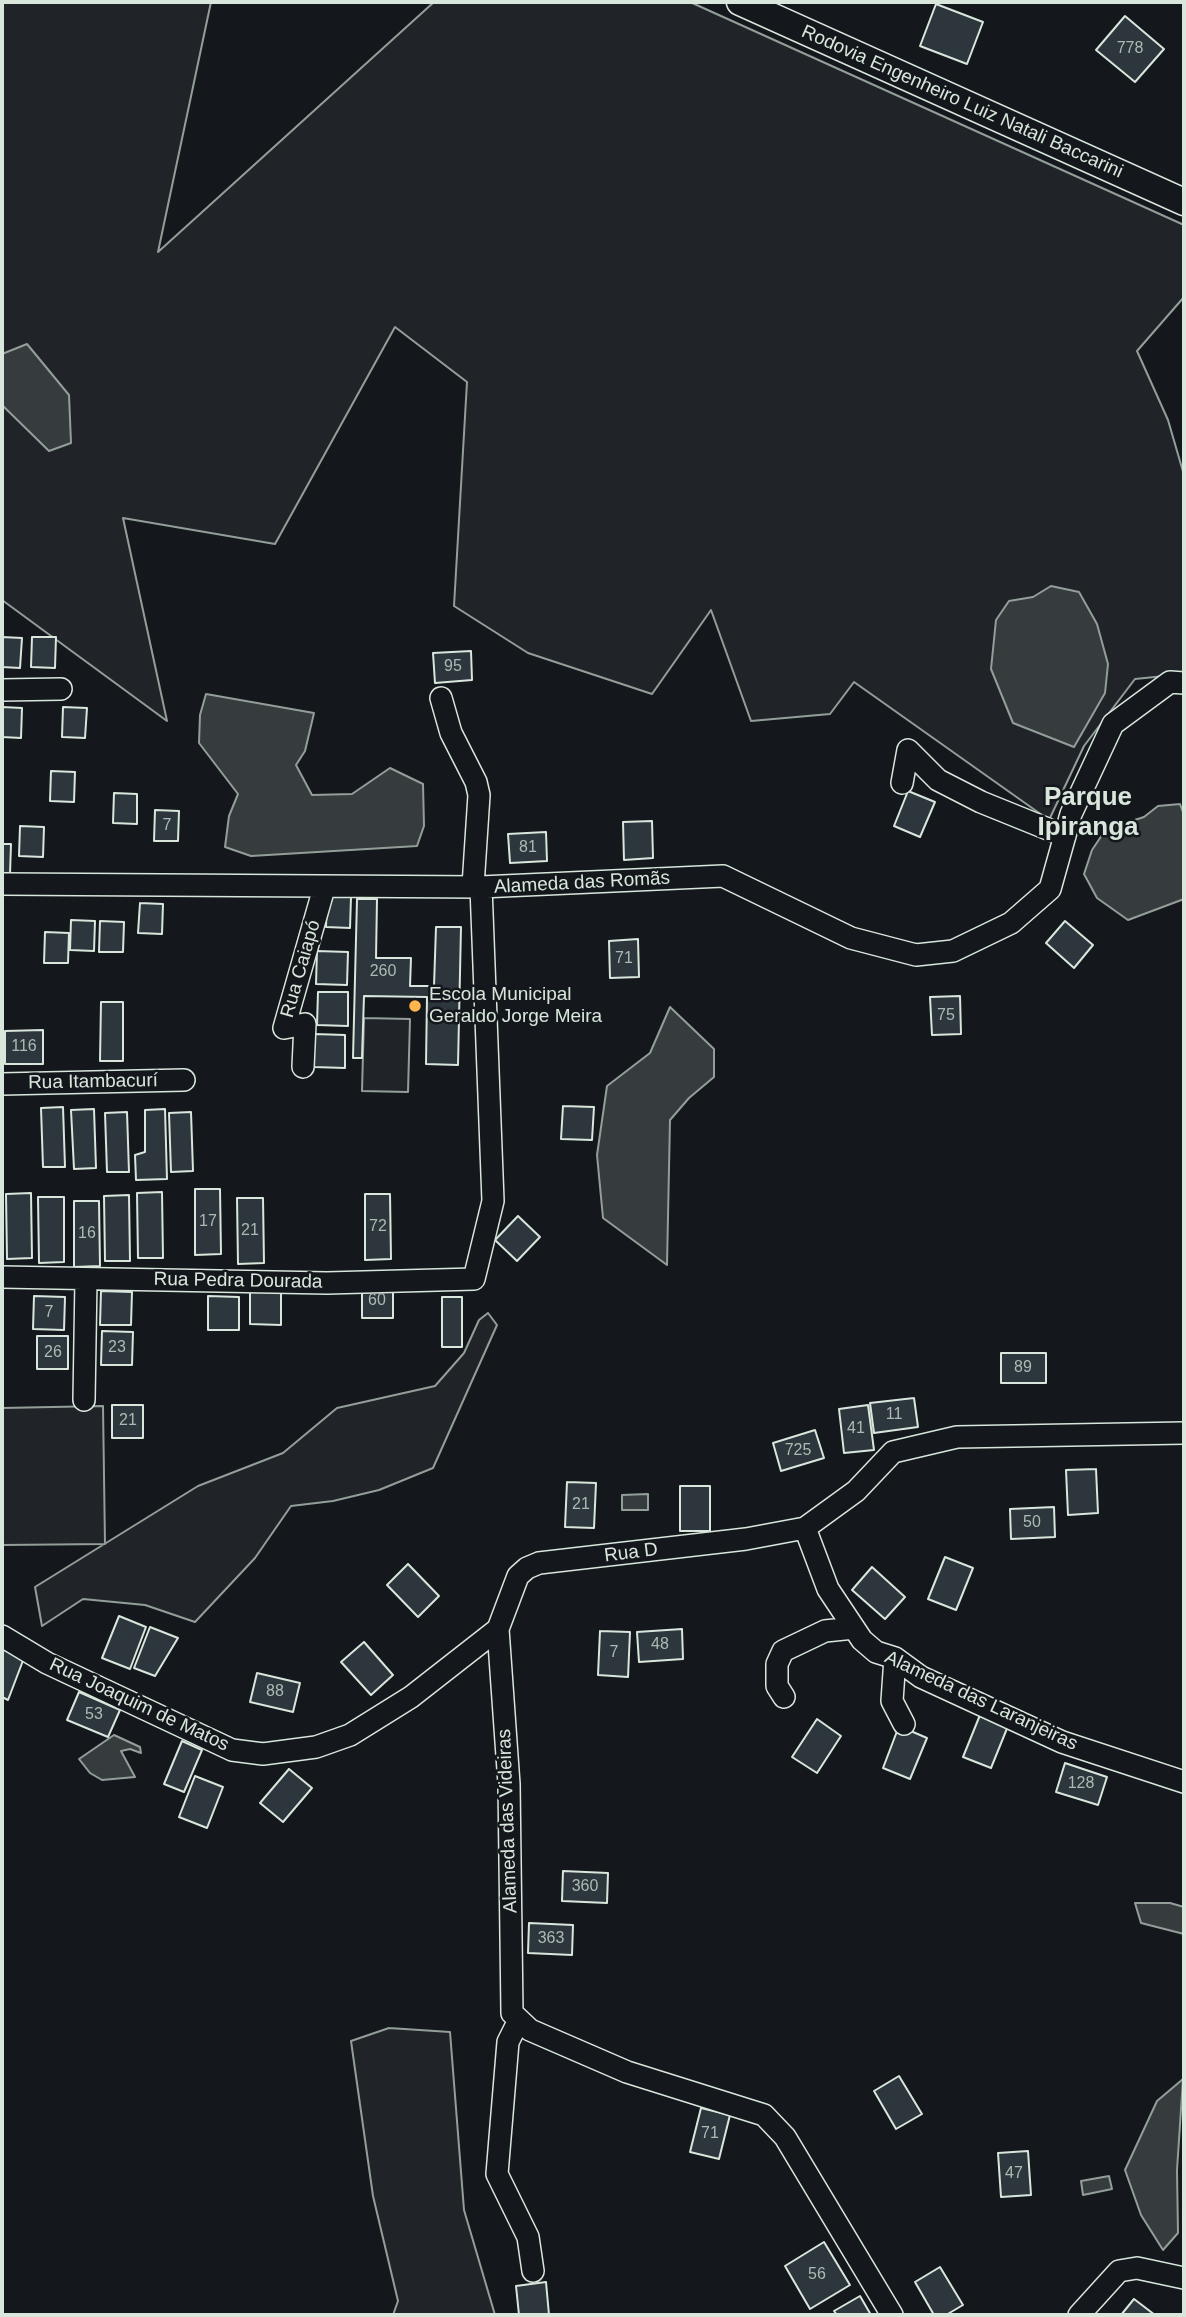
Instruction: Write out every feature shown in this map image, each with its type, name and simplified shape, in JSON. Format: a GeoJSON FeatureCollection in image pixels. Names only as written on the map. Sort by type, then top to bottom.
{"type":"FeatureCollection","features":[{"type":"Feature","properties":{"kind":"main road","name":"Rodovia Engenheiro Luiz Natali Baccarini"},"geometry":{"type":"LineString","coordinates":[[740,2],[1184,202]]}},
{"type":"Feature","properties":{"kind":"street","name":"Alameda das Romãs"},"geometry":{"type":"LineString","coordinates":[[2,884],[477,887],[723,877],[851,938],[916,955],[953,951],[1011,923],[1050,889],[1071,814],[1113,724],[1170,682],[1184,683]]}},
{"type":"Feature","properties":{"kind":"street"},"geometry":{"type":"LineString","coordinates":[[2,690],[61,689]]}},
{"type":"Feature","properties":{"kind":"street"},"geometry":{"type":"LineString","coordinates":[[441,698],[451,733],[476,782],[479,795],[477,887]]}},
{"type":"Feature","properties":{"kind":"street"},"geometry":{"type":"LineString","coordinates":[[902,783],[908,750],[938,780],[981,802],[1065,836]]}},
{"type":"Feature","properties":{"kind":"street","name":"Rua Pedra Dourada"},"geometry":{"type":"LineString","coordinates":[[2,1277],[327,1283],[474,1279],[493,1201],[477,887]]}},
{"type":"Feature","properties":{"kind":"street","name":"Rua Caiapó"},"geometry":{"type":"LineString","coordinates":[[303,1067],[305,1024],[284,1028],[324,888]]}},
{"type":"Feature","properties":{"kind":"street","name":"Rua Itambacurí"},"geometry":{"type":"LineString","coordinates":[[2,1084],[184,1080]]}},
{"type":"Feature","properties":{"kind":"street"},"geometry":{"type":"LineString","coordinates":[[84,1400],[86,1279]]}},
{"type":"Feature","properties":{"kind":"street"},"geometry":{"type":"LineString","coordinates":[[805,1528],[856,1492],[893,1452],[957,1437],[1184,1433]]}},
{"type":"Feature","properties":{"kind":"street","name":"Alameda das Laranjeiras"},"geometry":{"type":"LineString","coordinates":[[805,1528],[828,1589],[862,1640],[876,1652],[895,1658],[921,1677],[1062,1742],[1184,1782]]}},
{"type":"Feature","properties":{"kind":"street","name":"Rua D"},"geometry":{"type":"LineString","coordinates":[[498,1629],[518,1576],[539,1563],[746,1539],[805,1528]]}},
{"type":"Feature","properties":{"kind":"street"},"geometry":{"type":"LineString","coordinates":[[784,1697],[777,1686],[777,1664],[783,1651],[824,1631],[854,1628]]}},
{"type":"Feature","properties":{"kind":"street","name":"Rua Joaquim de Matos"},"geometry":{"type":"LineString","coordinates":[[2,1636],[47,1664],[232,1750],[263,1754],[316,1746],[350,1735],[411,1697],[498,1629]]}},
{"type":"Feature","properties":{"kind":"street","name":"Alameda das Videiras"},"geometry":{"type":"LineString","coordinates":[[498,1629],[509,1784],[515,2016]]}},
{"type":"Feature","properties":{"kind":"street"},"geometry":{"type":"LineString","coordinates":[[895,1658],[892,1701],[904,1724]]}},
{"type":"Feature","properties":{"kind":"street"},"geometry":{"type":"LineString","coordinates":[[533,2271],[528,2237],[497,2174],[508,2042],[515,2016],[530,2030],[627,2072],[764,2115],[785,2137],[892,2315]]}},
{"type":"Feature","properties":{"kind":"street"},"geometry":{"type":"LineString","coordinates":[[1079,2315],[1119,2272],[1137,2267],[1184,2278]]}},
{"type":"Feature","properties":{"kind":"shaded area"},"geometry":{"type":"Polygon","coordinates":[[[2,2],[211,2],[158,252],[434,2],[690,2],[1184,225],[1184,297],[1137,351],[1168,420],[1184,475],[1184,674],[1135,679],[1084,746],[1049,820],[854,682],[830,714],[751,721],[711,610],[652,694],[528,653],[454,606],[467,382],[395,327],[275,544],[123,518],[167,721],[2,600],[2,2]]]}},
{"type":"Feature","properties":{"kind":"shaded area"},"geometry":{"type":"Polygon","coordinates":[[[27,344],[69,395],[71,443],[49,451],[2,405],[2,354],[27,344]]]}},
{"type":"Feature","properties":{"kind":"shaded area"},"geometry":{"type":"Polygon","coordinates":[[[1051,586],[1079,592],[1097,624],[1108,664],[1105,693],[1074,747],[1013,723],[991,669],[996,620],[1009,601],[1033,597],[1051,586]]]}},
{"type":"Feature","properties":{"kind":"shaded area"},"geometry":{"type":"Polygon","coordinates":[[[206,694],[314,713],[305,751],[296,765],[312,795],[352,794],[390,768],[423,784],[424,826],[417,846],[251,856],[225,847],[229,816],[238,794],[199,743],[200,715],[206,694]]]}},
{"type":"Feature","properties":{"kind":"shaded area"},"geometry":{"type":"Polygon","coordinates":[[[1180,804],[1184,815],[1184,899],[1128,920],[1097,898],[1084,874],[1092,850],[1106,829],[1144,817],[1158,806],[1180,804]]]}},
{"type":"Feature","properties":{"kind":"shaded area"},"geometry":{"type":"Polygon","coordinates":[[[670,1007],[714,1049],[714,1077],[689,1098],[670,1120],[667,1265],[603,1218],[597,1155],[607,1086],[650,1053],[670,1007]]]}},
{"type":"Feature","properties":{"kind":"shaded area"},"geometry":{"type":"Polygon","coordinates":[[[364,1018],[410,1019],[408,1092],[362,1091],[364,1018]]]}},
{"type":"Feature","properties":{"kind":"shaded area"},"geometry":{"type":"Polygon","coordinates":[[[488,1313],[497,1325],[433,1468],[379,1490],[333,1501],[291,1506],[255,1558],[195,1622],[145,1605],[83,1599],[42,1626],[35,1587],[198,1486],[283,1453],[337,1408],[435,1386],[464,1353],[479,1320],[488,1313]]]}},
{"type":"Feature","properties":{"kind":"shaded area"},"geometry":{"type":"Polygon","coordinates":[[[103,1406],[105,1544],[2,1545],[2,1408],[103,1406]]]}},
{"type":"Feature","properties":{"kind":"shaded area"},"geometry":{"type":"Polygon","coordinates":[[[648,1494],[648,1510],[622,1510],[622,1495],[648,1494]]]}},
{"type":"Feature","properties":{"kind":"shaded area"},"geometry":{"type":"Polygon","coordinates":[[[114,1735],[140,1747],[141,1753],[130,1749],[121,1751],[135,1777],[102,1780],[90,1773],[79,1759],[114,1735]]]}},
{"type":"Feature","properties":{"kind":"shaded area"},"geometry":{"type":"Polygon","coordinates":[[[1135,1903],[1170,1903],[1184,1907],[1184,1934],[1141,1923],[1135,1903]]]}},
{"type":"Feature","properties":{"kind":"shaded area"},"geometry":{"type":"Polygon","coordinates":[[[389,2028],[450,2032],[464,2210],[495,2315],[393,2315],[398,2301],[373,2196],[351,2041],[389,2028]]]}},
{"type":"Feature","properties":{"kind":"shaded area"},"geometry":{"type":"Polygon","coordinates":[[[1183,2079],[1177,2170],[1178,2233],[1163,2250],[1141,2215],[1125,2170],[1157,2101],[1183,2079]]]}},
{"type":"Feature","properties":{"kind":"shaded area"},"geometry":{"type":"Polygon","coordinates":[[[1109,2176],[1112,2189],[1083,2195],[1081,2181],[1109,2176]]]}},
{"type":"Feature","properties":{"kind":"building"},"geometry":{"type":"Polygon","coordinates":[[[936,4],[983,22],[967,64],[920,46],[936,4]]]}},
{"type":"Feature","properties":{"kind":"building"},"geometry":{"type":"Polygon","coordinates":[[[1125,16],[1164,49],[1135,82],[1096,50],[1125,16]]]}},
{"type":"Feature","properties":{"kind":"building"},"geometry":{"type":"Polygon","coordinates":[[[2,637],[22,638],[20,668],[2,667],[2,637]]]}},
{"type":"Feature","properties":{"kind":"building"},"geometry":{"type":"Polygon","coordinates":[[[32,637],[56,637],[55,668],[31,667],[32,637]]]}},
{"type":"Feature","properties":{"kind":"building"},"geometry":{"type":"Polygon","coordinates":[[[471,651],[472,680],[435,683],[433,653],[471,651]]]}},
{"type":"Feature","properties":{"kind":"building"},"geometry":{"type":"Polygon","coordinates":[[[2,707],[22,708],[21,738],[2,737],[2,707]]]}},
{"type":"Feature","properties":{"kind":"building"},"geometry":{"type":"Polygon","coordinates":[[[63,707],[87,708],[85,738],[62,737],[63,707]]]}},
{"type":"Feature","properties":{"kind":"building"},"geometry":{"type":"Polygon","coordinates":[[[51,771],[75,772],[74,802],[50,801],[51,771]]]}},
{"type":"Feature","properties":{"kind":"building"},"geometry":{"type":"Polygon","coordinates":[[[908,791],[935,802],[920,837],[894,826],[908,791]]]}},
{"type":"Feature","properties":{"kind":"building"},"geometry":{"type":"Polygon","coordinates":[[[114,793],[137,794],[137,824],[113,823],[114,793]]]}},
{"type":"Feature","properties":{"kind":"building"},"geometry":{"type":"Polygon","coordinates":[[[155,810],[179,811],[178,841],[154,841],[155,810]]]}},
{"type":"Feature","properties":{"kind":"building"},"geometry":{"type":"Polygon","coordinates":[[[652,821],[653,858],[624,860],[623,822],[652,821]]]}},
{"type":"Feature","properties":{"kind":"building"},"geometry":{"type":"Polygon","coordinates":[[[20,826],[44,827],[43,857],[19,856],[20,826]]]}},
{"type":"Feature","properties":{"kind":"building"},"geometry":{"type":"Polygon","coordinates":[[[546,832],[547,861],[510,863],[508,834],[546,832]]]}},
{"type":"Feature","properties":{"kind":"building"},"geometry":{"type":"Polygon","coordinates":[[[2,844],[11,844],[10,874],[2,874],[2,844]]]}},
{"type":"Feature","properties":{"kind":"building"},"geometry":{"type":"Polygon","coordinates":[[[327,896],[351,897],[350,928],[326,927],[327,896]]]}},
{"type":"Feature","properties":{"kind":"building"},"geometry":{"type":"Polygon","coordinates":[[[357,899],[377,899],[376,958],[411,958],[410,986],[434,986],[436,927],[461,927],[458,1065],[426,1064],[427,997],[364,996],[362,1058],[353,1058],[357,899]]]}},
{"type":"Feature","properties":{"kind":"building"},"geometry":{"type":"Polygon","coordinates":[[[140,903],[163,904],[162,934],[138,933],[140,903]]]}},
{"type":"Feature","properties":{"kind":"building"},"geometry":{"type":"Polygon","coordinates":[[[71,920],[95,921],[94,951],[70,950],[71,920]]]}},
{"type":"Feature","properties":{"kind":"building"},"geometry":{"type":"Polygon","coordinates":[[[100,921],[124,922],[123,952],[99,952],[100,921]]]}},
{"type":"Feature","properties":{"kind":"building"},"geometry":{"type":"Polygon","coordinates":[[[1065,921],[1093,945],[1074,968],[1046,943],[1065,921]]]}},
{"type":"Feature","properties":{"kind":"building"},"geometry":{"type":"Polygon","coordinates":[[[45,932],[69,933],[68,963],[44,963],[45,932]]]}},
{"type":"Feature","properties":{"kind":"building"},"geometry":{"type":"Polygon","coordinates":[[[638,939],[639,977],[610,978],[609,941],[638,939]]]}},
{"type":"Feature","properties":{"kind":"building"},"geometry":{"type":"Polygon","coordinates":[[[317,951],[348,952],[347,985],[316,984],[317,951]]]}},
{"type":"Feature","properties":{"kind":"building"},"geometry":{"type":"Polygon","coordinates":[[[318,992],[348,992],[348,1026],[317,1025],[318,992]]]}},
{"type":"Feature","properties":{"kind":"building"},"geometry":{"type":"Polygon","coordinates":[[[960,996],[961,1034],[932,1035],[930,997],[960,996]]]}},
{"type":"Feature","properties":{"kind":"building"},"geometry":{"type":"Polygon","coordinates":[[[101,1002],[123,1002],[123,1061],[100,1061],[101,1002]]]}},
{"type":"Feature","properties":{"kind":"building"},"geometry":{"type":"Polygon","coordinates":[[[43,1030],[43,1064],[5,1064],[5,1031],[43,1030]]]}},
{"type":"Feature","properties":{"kind":"building"},"geometry":{"type":"Polygon","coordinates":[[[314,1034],[345,1035],[345,1068],[314,1067],[314,1034]]]}},
{"type":"Feature","properties":{"kind":"building"},"geometry":{"type":"Polygon","coordinates":[[[563,1106],[594,1107],[592,1140],[561,1139],[563,1106]]]}},
{"type":"Feature","properties":{"kind":"building"},"geometry":{"type":"Polygon","coordinates":[[[63,1107],[65,1167],[43,1167],[41,1108],[63,1107]]]}},
{"type":"Feature","properties":{"kind":"building"},"geometry":{"type":"Polygon","coordinates":[[[94,1109],[96,1168],[74,1169],[71,1110],[94,1109]]]}},
{"type":"Feature","properties":{"kind":"building"},"geometry":{"type":"Polygon","coordinates":[[[165,1109],[167,1179],[136,1180],[135,1155],[145,1152],[145,1110],[165,1109]]]}},
{"type":"Feature","properties":{"kind":"building"},"geometry":{"type":"Polygon","coordinates":[[[127,1112],[129,1172],[107,1172],[105,1113],[127,1112]]]}},
{"type":"Feature","properties":{"kind":"building"},"geometry":{"type":"Polygon","coordinates":[[[191,1112],[193,1171],[171,1172],[169,1113],[191,1112]]]}},
{"type":"Feature","properties":{"kind":"building"},"geometry":{"type":"Polygon","coordinates":[[[195,1189],[220,1189],[221,1254],[195,1255],[195,1189]]]}},
{"type":"Feature","properties":{"kind":"building"},"geometry":{"type":"Polygon","coordinates":[[[162,1192],[163,1258],[138,1258],[137,1193],[162,1192]]]}},
{"type":"Feature","properties":{"kind":"building"},"geometry":{"type":"Polygon","coordinates":[[[31,1193],[32,1258],[7,1259],[6,1194],[31,1193]]]}},
{"type":"Feature","properties":{"kind":"building"},"geometry":{"type":"Polygon","coordinates":[[[365,1194],[390,1194],[391,1259],[365,1260],[365,1194]]]}},
{"type":"Feature","properties":{"kind":"building"},"geometry":{"type":"Polygon","coordinates":[[[129,1195],[130,1261],[105,1261],[104,1196],[129,1195]]]}},
{"type":"Feature","properties":{"kind":"building"},"geometry":{"type":"Polygon","coordinates":[[[38,1197],[64,1197],[64,1262],[39,1263],[38,1197]]]}},
{"type":"Feature","properties":{"kind":"building"},"geometry":{"type":"Polygon","coordinates":[[[237,1198],[263,1198],[264,1263],[238,1264],[237,1198]]]}},
{"type":"Feature","properties":{"kind":"building"},"geometry":{"type":"Polygon","coordinates":[[[74,1201],[99,1201],[100,1266],[74,1267],[74,1201]]]}},
{"type":"Feature","properties":{"kind":"building"},"geometry":{"type":"Polygon","coordinates":[[[518,1216],[540,1237],[517,1261],[495,1240],[518,1216]]]}},
{"type":"Feature","properties":{"kind":"building"},"geometry":{"type":"Polygon","coordinates":[[[362,1284],[393,1285],[393,1318],[362,1318],[362,1284]]]}},
{"type":"Feature","properties":{"kind":"building"},"geometry":{"type":"Polygon","coordinates":[[[101,1291],[132,1292],[131,1325],[100,1325],[101,1291]]]}},
{"type":"Feature","properties":{"kind":"building"},"geometry":{"type":"Polygon","coordinates":[[[250,1291],[281,1291],[281,1325],[250,1324],[250,1291]]]}},
{"type":"Feature","properties":{"kind":"building"},"geometry":{"type":"Polygon","coordinates":[[[34,1296],[65,1297],[64,1330],[33,1329],[34,1296]]]}},
{"type":"Feature","properties":{"kind":"building"},"geometry":{"type":"Polygon","coordinates":[[[208,1296],[239,1297],[239,1330],[208,1330],[208,1296]]]}},
{"type":"Feature","properties":{"kind":"building"},"geometry":{"type":"Polygon","coordinates":[[[442,1297],[462,1297],[462,1347],[442,1347],[442,1297]]]}},
{"type":"Feature","properties":{"kind":"building"},"geometry":{"type":"Polygon","coordinates":[[[102,1331],[133,1332],[132,1365],[101,1365],[102,1331]]]}},
{"type":"Feature","properties":{"kind":"building"},"geometry":{"type":"Polygon","coordinates":[[[37,1336],[68,1336],[68,1369],[37,1369],[37,1336]]]}},
{"type":"Feature","properties":{"kind":"building"},"geometry":{"type":"Polygon","coordinates":[[[1001,1353],[1046,1353],[1046,1383],[1001,1383],[1001,1353]]]}},
{"type":"Feature","properties":{"kind":"building"},"geometry":{"type":"Polygon","coordinates":[[[914,1398],[918,1427],[874,1433],[870,1403],[914,1398]]]}},
{"type":"Feature","properties":{"kind":"building"},"geometry":{"type":"Polygon","coordinates":[[[112,1405],[143,1405],[143,1438],[112,1438],[112,1405]]]}},
{"type":"Feature","properties":{"kind":"building"},"geometry":{"type":"Polygon","coordinates":[[[868,1405],[874,1450],[844,1453],[839,1409],[868,1405]]]}},
{"type":"Feature","properties":{"kind":"building"},"geometry":{"type":"Polygon","coordinates":[[[815,1430],[824,1458],[781,1471],[773,1443],[815,1430]]]}},
{"type":"Feature","properties":{"kind":"building"},"geometry":{"type":"Polygon","coordinates":[[[1096,1469],[1098,1513],[1068,1515],[1066,1470],[1096,1469]]]}},
{"type":"Feature","properties":{"kind":"building"},"geometry":{"type":"Polygon","coordinates":[[[567,1482],[596,1483],[594,1528],[565,1527],[567,1482]]]}},
{"type":"Feature","properties":{"kind":"building"},"geometry":{"type":"Polygon","coordinates":[[[680,1486],[710,1486],[710,1531],[680,1531],[680,1486]]]}},
{"type":"Feature","properties":{"kind":"building"},"geometry":{"type":"Polygon","coordinates":[[[1054,1507],[1055,1537],[1011,1539],[1010,1509],[1054,1507]]]}},
{"type":"Feature","properties":{"kind":"building"},"geometry":{"type":"Polygon","coordinates":[[[945,1557],[973,1568],[956,1610],[928,1599],[945,1557]]]}},
{"type":"Feature","properties":{"kind":"building"},"geometry":{"type":"Polygon","coordinates":[[[408,1564],[439,1596],[418,1617],[387,1585],[408,1564]]]}},
{"type":"Feature","properties":{"kind":"building"},"geometry":{"type":"Polygon","coordinates":[[[872,1567],[905,1597],[885,1619],[852,1590],[872,1567]]]}},
{"type":"Feature","properties":{"kind":"building"},"geometry":{"type":"Polygon","coordinates":[[[119,1616],[146,1627],[130,1669],[102,1658],[119,1616]]]}},
{"type":"Feature","properties":{"kind":"building"},"geometry":{"type":"Polygon","coordinates":[[[150,1627],[178,1638],[155,1676],[134,1668],[150,1627]]]}},
{"type":"Feature","properties":{"kind":"building"},"geometry":{"type":"Polygon","coordinates":[[[682,1629],[683,1659],[639,1662],[637,1632],[682,1629]]]}},
{"type":"Feature","properties":{"kind":"building"},"geometry":{"type":"Polygon","coordinates":[[[600,1631],[630,1632],[628,1677],[598,1675],[600,1631]]]}},
{"type":"Feature","properties":{"kind":"building"},"geometry":{"type":"Polygon","coordinates":[[[364,1642],[393,1675],[371,1695],[341,1662],[364,1642]]]}},
{"type":"Feature","properties":{"kind":"building"},"geometry":{"type":"Polygon","coordinates":[[[2,1649],[24,1658],[8,1700],[2,1697],[2,1649]]]}},
{"type":"Feature","properties":{"kind":"building"},"geometry":{"type":"Polygon","coordinates":[[[257,1673],[300,1683],[293,1712],[250,1702],[257,1673]]]}},
{"type":"Feature","properties":{"kind":"building"},"geometry":{"type":"Polygon","coordinates":[[[79,1692],[120,1710],[108,1737],[67,1720],[79,1692]]]}},
{"type":"Feature","properties":{"kind":"building"},"geometry":{"type":"Polygon","coordinates":[[[980,1715],[1008,1726],[991,1768],[963,1757],[980,1715]]]}},
{"type":"Feature","properties":{"kind":"building"},"geometry":{"type":"Polygon","coordinates":[[[817,1719],[841,1736],[817,1773],[792,1757],[817,1719]]]}},
{"type":"Feature","properties":{"kind":"building"},"geometry":{"type":"Polygon","coordinates":[[[899,1726],[927,1738],[910,1779],[883,1768],[899,1726]]]}},
{"type":"Feature","properties":{"kind":"building"},"geometry":{"type":"Polygon","coordinates":[[[182,1741],[202,1750],[184,1792],[164,1784],[182,1741]]]}},
{"type":"Feature","properties":{"kind":"building"},"geometry":{"type":"Polygon","coordinates":[[[1065,1763],[1107,1777],[1098,1805],[1056,1792],[1065,1763]]]}},
{"type":"Feature","properties":{"kind":"building"},"geometry":{"type":"Polygon","coordinates":[[[289,1769],[312,1788],[283,1822],[260,1803],[289,1769]]]}},
{"type":"Feature","properties":{"kind":"building"},"geometry":{"type":"Polygon","coordinates":[[[195,1776],[223,1787],[207,1828],[179,1817],[195,1776]]]}},
{"type":"Feature","properties":{"kind":"building"},"geometry":{"type":"Polygon","coordinates":[[[563,1871],[608,1873],[607,1903],[562,1901],[563,1871]]]}},
{"type":"Feature","properties":{"kind":"building"},"geometry":{"type":"Polygon","coordinates":[[[529,1923],[573,1925],[572,1955],[528,1953],[529,1923]]]}},
{"type":"Feature","properties":{"kind":"building"},"geometry":{"type":"Polygon","coordinates":[[[899,2076],[922,2114],[896,2129],[874,2091],[899,2076]]]}},
{"type":"Feature","properties":{"kind":"building"},"geometry":{"type":"Polygon","coordinates":[[[701,2108],[730,2115],[719,2159],[690,2152],[701,2108]]]}},
{"type":"Feature","properties":{"kind":"building"},"geometry":{"type":"Polygon","coordinates":[[[1028,2151],[1031,2195],[1001,2197],[998,2153],[1028,2151]]]}},
{"type":"Feature","properties":{"kind":"building"},"geometry":{"type":"Polygon","coordinates":[[[824,2242],[850,2285],[810,2309],[785,2266],[824,2242]]]}},
{"type":"Feature","properties":{"kind":"building"},"geometry":{"type":"Polygon","coordinates":[[[940,2267],[963,2305],[946,2315],[934,2315],[915,2282],[940,2267]]]}},
{"type":"Feature","properties":{"kind":"building"},"geometry":{"type":"Polygon","coordinates":[[[546,2282],[549,2315],[519,2315],[516,2286],[546,2282]]]}},
{"type":"Feature","properties":{"kind":"building"},"geometry":{"type":"Polygon","coordinates":[[[860,2296],[871,2315],[837,2315],[834,2311],[860,2296]]]}},
{"type":"Feature","properties":{"kind":"building"},"geometry":{"type":"Polygon","coordinates":[[[1134,2299],[1155,2315],[1121,2315],[1134,2299]]]}},
{"type":"Feature","properties":{"kind":"place","name":"Escola Municipal Geraldo Jorge Meira"},"geometry":{"type":"Point","coordinates":[415,1006]}},
{"type":"Feature","properties":{"kind":"district","name":"Parque Ipiranga"},"geometry":{"type":"Point","coordinates":[1088,813]}}]}
